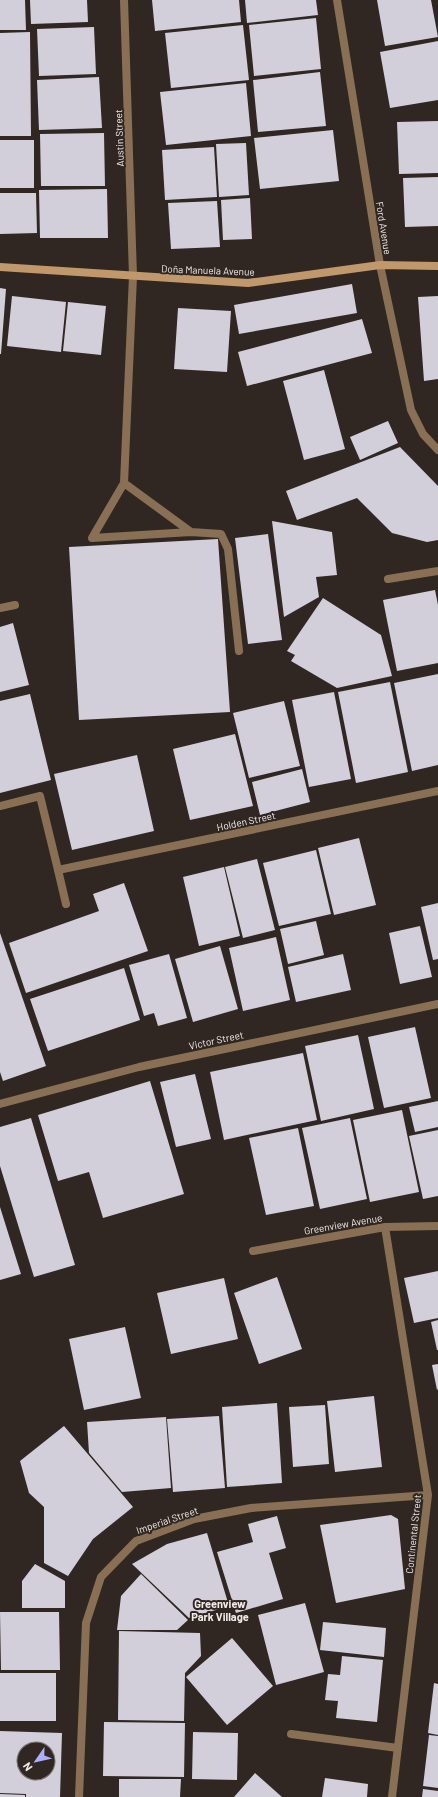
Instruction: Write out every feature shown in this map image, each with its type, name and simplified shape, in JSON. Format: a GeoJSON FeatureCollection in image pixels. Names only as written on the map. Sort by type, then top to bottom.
{"type":"FeatureCollection","features":[{"type":"Feature","properties":{"kind":"street","name":"Austin Street"},"geometry":{"type":"LineString","coordinates":[[124,0],[133,276],[124,483]]}},
{"type":"Feature","properties":{"kind":"street","name":"Ford Avenue"},"geometry":{"type":"LineString","coordinates":[[337,0],[380,266],[411,410],[423,434],[438,450]]}},
{"type":"Feature","properties":{"kind":"street","name":"Doña Manuela Avenue"},"geometry":{"type":"LineString","coordinates":[[0,267],[248,284],[380,266],[438,266]]}},
{"type":"Feature","properties":{"kind":"street"},"geometry":{"type":"LineString","coordinates":[[191,532],[124,483],[92,538],[191,532],[221,534],[228,549],[239,651]]}},
{"type":"Feature","properties":{"kind":"street"},"geometry":{"type":"LineString","coordinates":[[388,580],[438,571]]}},
{"type":"Feature","properties":{"kind":"street"},"geometry":{"type":"LineString","coordinates":[[0,608],[15,605]]}},
{"type":"Feature","properties":{"kind":"street","name":"Holden Street"},"geometry":{"type":"LineString","coordinates":[[58,870],[438,791]]}},
{"type":"Feature","properties":{"kind":"street"},"geometry":{"type":"LineString","coordinates":[[0,806],[40,796],[66,904]]}},
{"type":"Feature","properties":{"kind":"street","name":"Victor Street"},"geometry":{"type":"LineString","coordinates":[[0,1104],[138,1067],[438,1004]]}},
{"type":"Feature","properties":{"kind":"street","name":"Greenview Avenue"},"geometry":{"type":"LineString","coordinates":[[253,1251],[386,1226],[438,1226]]}},
{"type":"Feature","properties":{"kind":"street","name":"Continental Street"},"geometry":{"type":"LineString","coordinates":[[386,1226],[428,1495],[392,1797]]}},
{"type":"Feature","properties":{"kind":"street","name":"Imperial Street"},"geometry":{"type":"LineString","coordinates":[[79,1797],[86,1624],[101,1577],[136,1541],[194,1519],[251,1508],[428,1495]]}},
{"type":"Feature","properties":{"kind":"street"},"geometry":{"type":"LineString","coordinates":[[291,1734],[398,1748]]}},
{"type":"Feature","properties":{"kind":"building"},"geometry":{"type":"Polygon","coordinates":[[[0,0],[25,0],[26,30],[0,30],[0,0]]]}},
{"type":"Feature","properties":{"kind":"building"},"geometry":{"type":"Polygon","coordinates":[[[30,0],[87,0],[88,22],[31,24],[30,0]]]}},
{"type":"Feature","properties":{"kind":"building"},"geometry":{"type":"Polygon","coordinates":[[[152,0],[239,0],[241,22],[155,31],[152,0]]]}},
{"type":"Feature","properties":{"kind":"building"},"geometry":{"type":"Polygon","coordinates":[[[245,0],[316,0],[318,15],[247,23],[245,0]]]}},
{"type":"Feature","properties":{"kind":"building"},"geometry":{"type":"Polygon","coordinates":[[[377,0],[431,0],[438,37],[385,46],[377,0]]]}},
{"type":"Feature","properties":{"kind":"building"},"geometry":{"type":"Polygon","coordinates":[[[316,18],[321,69],[254,76],[249,25],[316,18]]]}},
{"type":"Feature","properties":{"kind":"building"},"geometry":{"type":"Polygon","coordinates":[[[243,25],[249,80],[171,88],[165,33],[243,25]]]}},
{"type":"Feature","properties":{"kind":"building"},"geometry":{"type":"Polygon","coordinates":[[[94,27],[96,74],[39,76],[37,29],[94,27]]]}},
{"type":"Feature","properties":{"kind":"building"},"geometry":{"type":"Polygon","coordinates":[[[30,32],[31,136],[0,136],[0,33],[30,32]]]}},
{"type":"Feature","properties":{"kind":"building"},"geometry":{"type":"Polygon","coordinates":[[[438,41],[438,100],[390,108],[380,52],[438,41]]]}},
{"type":"Feature","properties":{"kind":"building"},"geometry":{"type":"Polygon","coordinates":[[[320,72],[326,126],[258,132],[253,80],[320,72]]]}},
{"type":"Feature","properties":{"kind":"building"},"geometry":{"type":"Polygon","coordinates":[[[99,77],[102,128],[39,130],[37,80],[99,77]]]}},
{"type":"Feature","properties":{"kind":"building"},"geometry":{"type":"Polygon","coordinates":[[[246,83],[251,136],[166,145],[160,92],[246,83]]]}},
{"type":"Feature","properties":{"kind":"building"},"geometry":{"type":"Polygon","coordinates":[[[438,121],[438,173],[399,174],[397,122],[438,121]]]}},
{"type":"Feature","properties":{"kind":"building"},"geometry":{"type":"Polygon","coordinates":[[[333,130],[339,181],[260,189],[254,138],[333,130]]]}},
{"type":"Feature","properties":{"kind":"building"},"geometry":{"type":"Polygon","coordinates":[[[104,133],[105,186],[41,186],[40,134],[104,133]]]}},
{"type":"Feature","properties":{"kind":"building"},"geometry":{"type":"Polygon","coordinates":[[[0,140],[34,140],[34,188],[0,188],[0,140]]]}},
{"type":"Feature","properties":{"kind":"building"},"geometry":{"type":"Polygon","coordinates":[[[246,143],[249,195],[219,197],[216,144],[246,143]]]}},
{"type":"Feature","properties":{"kind":"building"},"geometry":{"type":"Polygon","coordinates":[[[214,147],[217,197],[165,200],[162,150],[214,147]]]}},
{"type":"Feature","properties":{"kind":"building"},"geometry":{"type":"Polygon","coordinates":[[[438,177],[438,226],[405,227],[403,178],[438,177]]]}},
{"type":"Feature","properties":{"kind":"building"},"geometry":{"type":"Polygon","coordinates":[[[107,189],[108,238],[40,238],[39,190],[107,189]]]}},
{"type":"Feature","properties":{"kind":"building"},"geometry":{"type":"Polygon","coordinates":[[[0,193],[36,193],[37,233],[0,234],[0,193]]]}},
{"type":"Feature","properties":{"kind":"building"},"geometry":{"type":"Polygon","coordinates":[[[250,198],[252,239],[223,240],[221,200],[250,198]]]}},
{"type":"Feature","properties":{"kind":"building"},"geometry":{"type":"Polygon","coordinates":[[[217,201],[220,247],[171,249],[168,203],[217,201]]]}},
{"type":"Feature","properties":{"kind":"building"},"geometry":{"type":"Polygon","coordinates":[[[352,284],[357,313],[239,334],[234,305],[352,284]]]}},
{"type":"Feature","properties":{"kind":"building"},"geometry":{"type":"Polygon","coordinates":[[[0,288],[6,289],[1,354],[0,354],[0,288]]]}},
{"type":"Feature","properties":{"kind":"building"},"geometry":{"type":"Polygon","coordinates":[[[12,296],[66,302],[61,352],[7,346],[12,296]]]}},
{"type":"Feature","properties":{"kind":"building"},"geometry":{"type":"Polygon","coordinates":[[[438,296],[438,379],[424,381],[418,297],[438,296]]]}},
{"type":"Feature","properties":{"kind":"building"},"geometry":{"type":"Polygon","coordinates":[[[68,302],[106,306],[101,355],[63,351],[68,302]]]}},
{"type":"Feature","properties":{"kind":"building"},"geometry":{"type":"Polygon","coordinates":[[[178,308],[231,311],[227,372],[174,369],[178,308]]]}},
{"type":"Feature","properties":{"kind":"building"},"geometry":{"type":"Polygon","coordinates":[[[362,319],[372,353],[247,386],[238,352],[362,319]]]}},
{"type":"Feature","properties":{"kind":"building"},"geometry":{"type":"Polygon","coordinates":[[[324,370],[345,449],[304,460],[283,381],[324,370]]]}},
{"type":"Feature","properties":{"kind":"building"},"geometry":{"type":"Polygon","coordinates":[[[388,421],[398,443],[360,460],[350,437],[388,421]]]}},
{"type":"Feature","properties":{"kind":"building"},"geometry":{"type":"Polygon","coordinates":[[[400,447],[438,486],[438,540],[427,542],[392,533],[357,498],[297,520],[286,491],[400,447]]]}},
{"type":"Feature","properties":{"kind":"building"},"geometry":{"type":"Polygon","coordinates":[[[272,521],[332,532],[337,575],[316,577],[319,597],[284,617],[272,521]]]}},
{"type":"Feature","properties":{"kind":"building"},"geometry":{"type":"Polygon","coordinates":[[[268,534],[282,640],[248,644],[235,538],[268,534]]]}},
{"type":"Feature","properties":{"kind":"building"},"geometry":{"type":"Polygon","coordinates":[[[218,539],[230,712],[79,720],[69,547],[218,539]]]}},
{"type":"Feature","properties":{"kind":"building"},"geometry":{"type":"Polygon","coordinates":[[[435,590],[438,605],[438,663],[397,671],[383,600],[435,590]]]}},
{"type":"Feature","properties":{"kind":"building"},"geometry":{"type":"Polygon","coordinates":[[[323,598],[381,635],[392,676],[337,688],[291,661],[295,655],[287,651],[323,598]]]}},
{"type":"Feature","properties":{"kind":"building"},"geometry":{"type":"Polygon","coordinates":[[[13,623],[29,685],[0,692],[0,627],[13,623]]]}},
{"type":"Feature","properties":{"kind":"building"},"geometry":{"type":"Polygon","coordinates":[[[438,674],[438,765],[412,771],[394,683],[438,674]]]}},
{"type":"Feature","properties":{"kind":"building"},"geometry":{"type":"Polygon","coordinates":[[[390,682],[408,772],[356,783],[338,692],[390,682]]]}},
{"type":"Feature","properties":{"kind":"building"},"geometry":{"type":"Polygon","coordinates":[[[334,692],[351,779],[309,787],[292,700],[334,692]]]}},
{"type":"Feature","properties":{"kind":"building"},"geometry":{"type":"Polygon","coordinates":[[[30,694],[51,780],[0,793],[0,701],[30,694]]]}},
{"type":"Feature","properties":{"kind":"building"},"geometry":{"type":"Polygon","coordinates":[[[284,701],[300,766],[249,778],[233,713],[284,701]]]}},
{"type":"Feature","properties":{"kind":"building"},"geometry":{"type":"Polygon","coordinates":[[[235,734],[253,806],[190,820],[173,749],[235,734]]]}},
{"type":"Feature","properties":{"kind":"building"},"geometry":{"type":"Polygon","coordinates":[[[137,755],[154,831],[72,850],[54,774],[137,755]]]}},
{"type":"Feature","properties":{"kind":"building"},"geometry":{"type":"Polygon","coordinates":[[[302,769],[310,802],[260,815],[252,782],[302,769]]]}},
{"type":"Feature","properties":{"kind":"building"},"geometry":{"type":"Polygon","coordinates":[[[359,838],[376,905],[334,915],[318,848],[359,838]]]}},
{"type":"Feature","properties":{"kind":"building"},"geometry":{"type":"Polygon","coordinates":[[[316,850],[331,914],[279,926],[263,863],[316,850]]]}},
{"type":"Feature","properties":{"kind":"building"},"geometry":{"type":"Polygon","coordinates":[[[257,859],[275,930],[243,938],[225,867],[257,859]]]}},
{"type":"Feature","properties":{"kind":"building"},"geometry":{"type":"Polygon","coordinates":[[[224,867],[240,936],[199,946],[183,877],[224,867]]]}},
{"type":"Feature","properties":{"kind":"building"},"geometry":{"type":"Polygon","coordinates":[[[124,883],[148,951],[26,993],[9,943],[99,911],[93,894],[124,883]]]}},
{"type":"Feature","properties":{"kind":"building"},"geometry":{"type":"Polygon","coordinates":[[[438,903],[438,959],[433,960],[421,907],[438,903]]]}},
{"type":"Feature","properties":{"kind":"building"},"geometry":{"type":"Polygon","coordinates":[[[316,921],[324,955],[288,964],[280,929],[316,921]]]}},
{"type":"Feature","properties":{"kind":"building"},"geometry":{"type":"Polygon","coordinates":[[[420,926],[432,977],[400,984],[389,933],[420,926]]]}},
{"type":"Feature","properties":{"kind":"building"},"geometry":{"type":"Polygon","coordinates":[[[0,933],[46,1066],[3,1081],[0,1072],[0,933]]]}},
{"type":"Feature","properties":{"kind":"building"},"geometry":{"type":"Polygon","coordinates":[[[276,937],[290,1000],[243,1011],[229,948],[276,937]]]}},
{"type":"Feature","properties":{"kind":"building"},"geometry":{"type":"Polygon","coordinates":[[[220,946],[238,1009],[193,1022],[175,959],[220,946]]]}},
{"type":"Feature","properties":{"kind":"building"},"geometry":{"type":"Polygon","coordinates":[[[169,954],[187,1018],[158,1026],[154,1013],[144,1016],[129,965],[169,954]]]}},
{"type":"Feature","properties":{"kind":"building"},"geometry":{"type":"Polygon","coordinates":[[[343,954],[351,990],[296,1002],[288,967],[343,954]]]}},
{"type":"Feature","properties":{"kind":"building"},"geometry":{"type":"Polygon","coordinates":[[[124,968],[140,1020],[48,1051],[30,999],[124,968]]]}},
{"type":"Feature","properties":{"kind":"building"},"geometry":{"type":"Polygon","coordinates":[[[415,1027],[431,1098],[384,1108],[368,1037],[415,1027]]]}},
{"type":"Feature","properties":{"kind":"building"},"geometry":{"type":"Polygon","coordinates":[[[358,1035],[374,1109],[321,1121],[305,1046],[358,1035]]]}},
{"type":"Feature","properties":{"kind":"building"},"geometry":{"type":"Polygon","coordinates":[[[303,1053],[317,1120],[224,1140],[210,1072],[303,1053]]]}},
{"type":"Feature","properties":{"kind":"building"},"geometry":{"type":"Polygon","coordinates":[[[195,1074],[211,1139],[176,1147],[160,1082],[195,1074]]]}},
{"type":"Feature","properties":{"kind":"building"},"geometry":{"type":"Polygon","coordinates":[[[150,1081],[184,1194],[103,1218],[89,1172],[58,1181],[38,1115],[150,1081]]]}},
{"type":"Feature","properties":{"kind":"building"},"geometry":{"type":"Polygon","coordinates":[[[438,1101],[438,1127],[415,1132],[409,1107],[438,1101]]]}},
{"type":"Feature","properties":{"kind":"building"},"geometry":{"type":"Polygon","coordinates":[[[402,1110],[419,1192],[370,1202],[353,1120],[402,1110]]]}},
{"type":"Feature","properties":{"kind":"building"},"geometry":{"type":"Polygon","coordinates":[[[31,1118],[75,1265],[34,1277],[0,1166],[0,1127],[31,1118]]]}},
{"type":"Feature","properties":{"kind":"building"},"geometry":{"type":"Polygon","coordinates":[[[350,1118],[367,1199],[320,1209],[302,1128],[350,1118]]]}},
{"type":"Feature","properties":{"kind":"building"},"geometry":{"type":"Polygon","coordinates":[[[298,1128],[314,1206],[266,1215],[249,1138],[298,1128]]]}},
{"type":"Feature","properties":{"kind":"building"},"geometry":{"type":"Polygon","coordinates":[[[438,1130],[438,1196],[423,1199],[409,1136],[438,1130]]]}},
{"type":"Feature","properties":{"kind":"building"},"geometry":{"type":"Polygon","coordinates":[[[0,1207],[21,1274],[0,1280],[0,1207]]]}},
{"type":"Feature","properties":{"kind":"building"},"geometry":{"type":"Polygon","coordinates":[[[438,1271],[438,1318],[414,1323],[404,1278],[438,1271]]]}},
{"type":"Feature","properties":{"kind":"building"},"geometry":{"type":"Polygon","coordinates":[[[277,1277],[302,1349],[259,1364],[234,1293],[277,1277]]]}},
{"type":"Feature","properties":{"kind":"building"},"geometry":{"type":"Polygon","coordinates":[[[224,1278],[238,1339],[171,1354],[157,1293],[224,1278]]]}},
{"type":"Feature","properties":{"kind":"building"},"geometry":{"type":"Polygon","coordinates":[[[438,1320],[438,1350],[437,1350],[431,1322],[438,1320]]]}},
{"type":"Feature","properties":{"kind":"building"},"geometry":{"type":"Polygon","coordinates":[[[125,1327],[141,1398],[84,1410],[69,1339],[125,1327]]]}},
{"type":"Feature","properties":{"kind":"building"},"geometry":{"type":"Polygon","coordinates":[[[438,1364],[438,1389],[437,1390],[432,1365],[438,1364]]]}},
{"type":"Feature","properties":{"kind":"building"},"geometry":{"type":"Polygon","coordinates":[[[374,1396],[382,1467],[335,1472],[327,1401],[374,1396]]]}},
{"type":"Feature","properties":{"kind":"building"},"geometry":{"type":"Polygon","coordinates":[[[277,1403],[282,1483],[227,1487],[222,1407],[277,1403]]]}},
{"type":"Feature","properties":{"kind":"building"},"geometry":{"type":"Polygon","coordinates":[[[325,1405],[329,1464],[293,1467],[289,1407],[325,1405]]]}},
{"type":"Feature","properties":{"kind":"building"},"geometry":{"type":"Polygon","coordinates":[[[219,1416],[225,1488],[173,1492],[167,1419],[219,1416]]]}},
{"type":"Feature","properties":{"kind":"building"},"geometry":{"type":"Polygon","coordinates":[[[166,1417],[171,1488],[122,1492],[89,1453],[87,1422],[166,1417]]]}},
{"type":"Feature","properties":{"kind":"building"},"geometry":{"type":"Polygon","coordinates":[[[64,1426],[133,1507],[93,1539],[68,1576],[44,1563],[44,1507],[29,1493],[20,1461],[64,1426]]]}},
{"type":"Feature","properties":{"kind":"building"},"geometry":{"type":"Polygon","coordinates":[[[391,1515],[398,1519],[405,1589],[336,1603],[320,1525],[391,1515]]]}},
{"type":"Feature","properties":{"kind":"building"},"geometry":{"type":"Polygon","coordinates":[[[277,1516],[286,1548],[269,1553],[283,1599],[236,1613],[217,1552],[253,1542],[248,1524],[277,1516]]]}},
{"type":"Feature","properties":{"kind":"building"},"geometry":{"type":"Polygon","coordinates":[[[207,1533],[229,1606],[189,1618],[132,1564],[167,1544],[207,1533]]]}},
{"type":"Feature","properties":{"kind":"building"},"geometry":{"type":"Polygon","coordinates":[[[35,1564],[65,1581],[65,1608],[22,1608],[22,1581],[35,1564]]]}},
{"type":"Feature","properties":{"kind":"building"},"geometry":{"type":"Polygon","coordinates":[[[141,1574],[188,1620],[177,1630],[117,1630],[121,1596],[141,1574]]]}},
{"type":"Feature","properties":{"kind":"building"},"geometry":{"type":"Polygon","coordinates":[[[305,1603],[324,1672],[276,1685],[258,1615],[305,1603]]]}},
{"type":"Feature","properties":{"kind":"building"},"geometry":{"type":"Polygon","coordinates":[[[0,1612],[59,1612],[60,1670],[1,1670],[0,1612]]]}},
{"type":"Feature","properties":{"kind":"building"},"geometry":{"type":"Polygon","coordinates":[[[323,1622],[386,1628],[384,1657],[320,1650],[323,1622]]]}},
{"type":"Feature","properties":{"kind":"building"},"geometry":{"type":"Polygon","coordinates":[[[119,1631],[200,1633],[201,1656],[185,1673],[184,1721],[118,1720],[119,1631]]]}},
{"type":"Feature","properties":{"kind":"building"},"geometry":{"type":"Polygon","coordinates":[[[232,1638],[273,1686],[227,1725],[186,1677],[232,1638]]]}},
{"type":"Feature","properties":{"kind":"building"},"geometry":{"type":"Polygon","coordinates":[[[342,1656],[383,1660],[377,1722],[336,1718],[338,1701],[325,1700],[328,1674],[340,1675],[342,1656]]]}},
{"type":"Feature","properties":{"kind":"building"},"geometry":{"type":"Polygon","coordinates":[[[0,1673],[56,1673],[56,1721],[0,1721],[0,1673]]]}},
{"type":"Feature","properties":{"kind":"building"},"geometry":{"type":"Polygon","coordinates":[[[434,1683],[438,1684],[438,1735],[428,1733],[434,1683]]]}},
{"type":"Feature","properties":{"kind":"building"},"geometry":{"type":"Polygon","coordinates":[[[104,1722],[185,1723],[184,1777],[103,1776],[104,1722]]]}},
{"type":"Feature","properties":{"kind":"building"},"geometry":{"type":"Polygon","coordinates":[[[0,1731],[62,1733],[60,1797],[26,1797],[26,1794],[0,1793],[0,1731]]]}},
{"type":"Feature","properties":{"kind":"building"},"geometry":{"type":"Polygon","coordinates":[[[193,1732],[238,1733],[237,1780],[192,1779],[193,1732]]]}},
{"type":"Feature","properties":{"kind":"building"},"geometry":{"type":"Polygon","coordinates":[[[429,1735],[438,1736],[438,1788],[423,1786],[429,1735]]]}},
{"type":"Feature","properties":{"kind":"building"},"geometry":{"type":"Polygon","coordinates":[[[255,1773],[282,1797],[234,1797],[255,1773]]]}},
{"type":"Feature","properties":{"kind":"building"},"geometry":{"type":"Polygon","coordinates":[[[325,1778],[368,1784],[367,1797],[322,1797],[325,1778]]]}},
{"type":"Feature","properties":{"kind":"building"},"geometry":{"type":"Polygon","coordinates":[[[119,1779],[181,1779],[180,1797],[119,1797],[119,1779]]]}},
{"type":"Feature","properties":{"kind":"building"},"geometry":{"type":"Polygon","coordinates":[[[423,1789],[438,1791],[438,1797],[422,1797],[423,1789]]]}},
{"type":"Feature","properties":{"kind":"building"},"geometry":{"type":"Polygon","coordinates":[[[0,1794],[25,1795],[25,1797],[0,1797],[0,1794]]]}},
{"type":"Feature","properties":{"kind":"district","name":"Greenview Park Village"},"geometry":{"type":"Point","coordinates":[220,1609]}}]}
